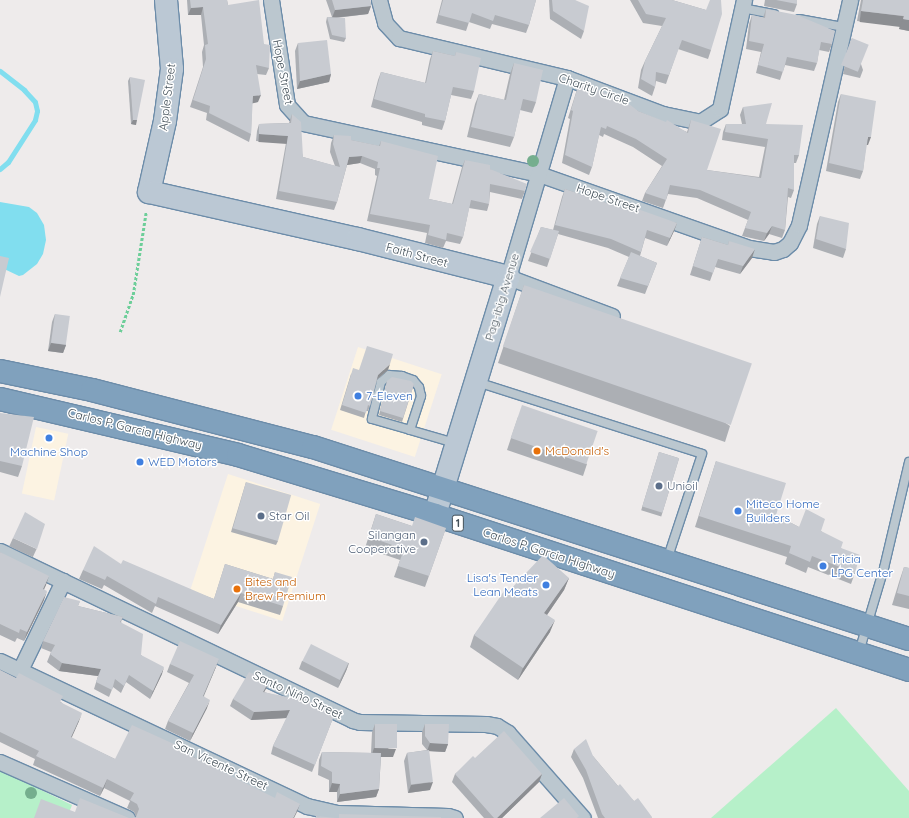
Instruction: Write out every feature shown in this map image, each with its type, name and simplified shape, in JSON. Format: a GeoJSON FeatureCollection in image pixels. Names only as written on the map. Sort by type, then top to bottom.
{"type":"FeatureCollection","features":[{"type":"Feature","properties":{"kind":"highway","name":"1"},"geometry":{"type":"LineString","coordinates":[[0,371],[92,390],[243,428],[442,488],[909,639]]}},
{"type":"Feature","properties":{"kind":"highway","name":"Carlos P. Garcia Highway"},"geometry":{"type":"LineString","coordinates":[[0,399],[238,455],[435,515],[909,670]]}},
{"type":"Feature","properties":{"kind":"highway"},"geometry":{"type":"LineString","coordinates":[[238,455],[243,428]]}},
{"type":"Feature","properties":{"kind":"highway"},"geometry":{"type":"LineString","coordinates":[[647,585],[662,559]]}},
{"type":"Feature","properties":{"kind":"street","name":"Apple Street"},"geometry":{"type":"LineString","coordinates":[[149,192],[165,121],[172,69],[166,0]]}},
{"type":"Feature","properties":{"kind":"street","name":"Hope Street"},"geometry":{"type":"LineString","coordinates":[[271,0],[287,105],[303,123],[539,174],[749,248],[774,252],[783,249],[790,243],[799,225],[850,0]]}},
{"type":"Feature","properties":{"kind":"street","name":"Charity Circle"},"geometry":{"type":"LineString","coordinates":[[379,0],[385,23],[398,38],[567,78],[663,114],[700,122],[720,109],[743,4]]}},
{"type":"Feature","properties":{"kind":"street","name":"Pag-ibig Avenue"},"geometry":{"type":"LineString","coordinates":[[435,515],[567,78]]}},
{"type":"Feature","properties":{"kind":"street","name":"Faith Street"},"geometry":{"type":"LineString","coordinates":[[149,192],[358,239],[508,277],[627,321]]}},
{"type":"Feature","properties":{"kind":"street","name":"Santo Niño Street"},"geometry":{"type":"LineString","coordinates":[[0,551],[352,720],[360,722],[497,726],[508,733],[583,818]]}},
{"type":"Feature","properties":{"kind":"street"},"geometry":{"type":"LineString","coordinates":[[20,670],[63,581]]}},
{"type":"Feature","properties":{"kind":"street","name":"San Vicente Street"},"geometry":{"type":"LineString","coordinates":[[0,660],[307,806],[337,813],[448,816],[455,818]]}},
{"type":"Feature","properties":{"kind":"street"},"geometry":{"type":"LineString","coordinates":[[0,762],[121,817]]}},
{"type":"Feature","properties":{"kind":"lane"},"geometry":{"type":"LineString","coordinates":[[743,4],[785,16],[844,27]]}},
{"type":"Feature","properties":{"kind":"lane"},"geometry":{"type":"LineString","coordinates":[[410,430],[421,396],[419,387],[413,380],[402,376],[389,375],[381,382],[372,419],[410,430],[456,443]]}},
{"type":"Feature","properties":{"kind":"lane"},"geometry":{"type":"LineString","coordinates":[[476,382],[702,454],[662,559]]}},
{"type":"Feature","properties":{"kind":"lane"},"geometry":{"type":"LineString","coordinates":[[858,654],[868,625],[909,462]]}},
{"type":"Feature","properties":{"kind":"path"},"geometry":{"type":"LineString","coordinates":[[120,332],[133,295],[149,192]]}},
{"type":"Feature","properties":{"kind":"shaded area"},"geometry":{"type":"Polygon","coordinates":[[[358,347],[442,374],[415,457],[331,430],[358,347]]]}},
{"type":"Feature","properties":{"kind":"shaded area"},"geometry":{"type":"Polygon","coordinates":[[[36,427],[68,434],[54,500],[22,494],[36,427]]]}},
{"type":"Feature","properties":{"kind":"shaded area"},"geometry":{"type":"Polygon","coordinates":[[[228,474],[320,504],[282,621],[190,591],[228,474]]]}},
{"type":"Feature","properties":{"kind":"green space"},"geometry":{"type":"Polygon","coordinates":[[[836,708],[909,791],[909,818],[711,818],[836,708]]]}},
{"type":"Feature","properties":{"kind":"green space"},"geometry":{"type":"Polygon","coordinates":[[[0,770],[72,805],[67,818],[0,818],[0,770]]]}},
{"type":"Feature","properties":{"kind":"water"},"geometry":{"type":"Polygon","coordinates":[[[0,202],[29,207],[37,213],[44,225],[46,240],[43,254],[37,264],[23,275],[19,276],[0,267],[0,202]]]}},
{"type":"Feature","properties":{"kind":"building"},"geometry":{"type":"Polygon","coordinates":[[[190,0],[227,0],[228,5],[259,0],[264,44],[270,45],[269,68],[256,65],[261,95],[253,96],[251,134],[209,113],[210,106],[193,100],[206,59],[205,45],[208,44],[203,7],[191,8],[190,0]]]}},
{"type":"Feature","properties":{"kind":"building"},"geometry":{"type":"Polygon","coordinates":[[[332,0],[370,0],[371,6],[335,10],[332,0]]]}},
{"type":"Feature","properties":{"kind":"building"},"geometry":{"type":"Polygon","coordinates":[[[443,0],[536,0],[529,25],[495,15],[493,21],[472,13],[469,23],[439,15],[443,0]]]}},
{"type":"Feature","properties":{"kind":"building"},"geometry":{"type":"Polygon","coordinates":[[[552,0],[575,0],[589,6],[584,31],[553,11],[552,0]]]}},
{"type":"Feature","properties":{"kind":"building"},"geometry":{"type":"Polygon","coordinates":[[[638,0],[672,0],[706,10],[710,0],[721,0],[722,14],[711,50],[682,40],[669,75],[656,72],[655,87],[641,79],[645,61],[666,18],[646,14],[638,0]]]}},
{"type":"Feature","properties":{"kind":"building"},"geometry":{"type":"Polygon","coordinates":[[[776,0],[797,0],[797,4],[776,0]]]}},
{"type":"Feature","properties":{"kind":"building"},"geometry":{"type":"Polygon","coordinates":[[[863,0],[909,0],[909,20],[903,19],[904,16],[861,11],[863,0]]]}},
{"type":"Feature","properties":{"kind":"building"},"geometry":{"type":"Polygon","coordinates":[[[766,9],[797,15],[835,31],[832,44],[821,42],[817,63],[787,57],[783,72],[758,65],[764,44],[749,41],[752,15],[765,18],[766,9]]]}},
{"type":"Feature","properties":{"kind":"building"},"geometry":{"type":"Polygon","coordinates":[[[327,17],[345,18],[346,38],[332,35],[327,17]]]}},
{"type":"Feature","properties":{"kind":"building"},"geometry":{"type":"Polygon","coordinates":[[[852,38],[869,45],[858,72],[841,65],[852,38]]]}},
{"type":"Feature","properties":{"kind":"building"},"geometry":{"type":"Polygon","coordinates":[[[327,40],[331,74],[300,81],[298,43],[327,40]]]}},
{"type":"Feature","properties":{"kind":"building"},"geometry":{"type":"Polygon","coordinates":[[[433,51],[455,56],[456,52],[481,58],[474,91],[453,87],[445,121],[425,117],[425,114],[374,99],[381,72],[426,83],[433,51]]]}},
{"type":"Feature","properties":{"kind":"building"},"geometry":{"type":"Polygon","coordinates":[[[514,63],[543,70],[536,102],[523,99],[514,137],[471,127],[479,94],[506,100],[514,63]]]}},
{"type":"Feature","properties":{"kind":"building"},"geometry":{"type":"Polygon","coordinates":[[[130,77],[145,80],[137,120],[133,120],[130,77]]]}},
{"type":"Feature","properties":{"kind":"building"},"geometry":{"type":"Polygon","coordinates":[[[579,83],[624,100],[638,111],[666,122],[667,120],[688,133],[691,120],[721,129],[707,170],[761,178],[768,139],[725,132],[726,124],[746,124],[743,107],[772,103],[766,124],[803,125],[799,155],[794,155],[794,190],[788,188],[785,230],[772,226],[767,233],[745,228],[751,212],[700,190],[670,185],[666,200],[645,193],[667,159],[636,139],[607,126],[606,129],[601,127],[592,167],[565,155],[573,111],[571,110],[579,83]]]}},
{"type":"Feature","properties":{"kind":"building"},"geometry":{"type":"Polygon","coordinates":[[[841,94],[876,101],[871,137],[868,137],[863,171],[829,163],[841,94]]]}},
{"type":"Feature","properties":{"kind":"building"},"geometry":{"type":"Polygon","coordinates":[[[292,114],[301,122],[303,157],[340,167],[333,144],[334,135],[351,136],[351,140],[380,146],[381,141],[438,156],[429,199],[453,204],[465,160],[490,165],[490,169],[527,184],[525,191],[490,184],[489,204],[471,200],[463,237],[447,233],[446,240],[428,235],[430,225],[370,214],[380,168],[377,168],[378,162],[362,156],[349,157],[337,202],[279,191],[288,136],[259,134],[259,124],[291,123],[292,114]]]}},
{"type":"Feature","properties":{"kind":"building"},"geometry":{"type":"Polygon","coordinates":[[[565,189],[633,212],[635,208],[677,223],[670,238],[647,230],[641,252],[611,239],[555,225],[565,189]]]}},
{"type":"Feature","properties":{"kind":"building"},"geometry":{"type":"Polygon","coordinates":[[[820,216],[849,223],[846,249],[816,239],[820,216]]]}},
{"type":"Feature","properties":{"kind":"building"},"geometry":{"type":"Polygon","coordinates":[[[541,227],[559,231],[550,259],[530,252],[541,227]]]}},
{"type":"Feature","properties":{"kind":"building"},"geometry":{"type":"Polygon","coordinates":[[[702,237],[728,245],[729,241],[755,249],[743,266],[718,259],[713,273],[693,266],[702,237]]]}},
{"type":"Feature","properties":{"kind":"building"},"geometry":{"type":"Polygon","coordinates":[[[631,252],[657,263],[648,286],[620,278],[631,252]]]}},
{"type":"Feature","properties":{"kind":"building"},"geometry":{"type":"Polygon","coordinates":[[[0,256],[9,258],[0,297],[0,256]]]}},
{"type":"Feature","properties":{"kind":"building"},"geometry":{"type":"Polygon","coordinates":[[[524,285],[752,363],[731,425],[503,346],[524,285]]]}},
{"type":"Feature","properties":{"kind":"building"},"geometry":{"type":"Polygon","coordinates":[[[55,314],[70,316],[66,345],[51,343],[55,314]]]}},
{"type":"Feature","properties":{"kind":"building"},"geometry":{"type":"Polygon","coordinates":[[[367,346],[393,354],[390,364],[378,375],[370,406],[368,405],[366,413],[342,405],[353,368],[359,370],[367,346]]]}},
{"type":"Feature","properties":{"kind":"building"},"geometry":{"type":"Polygon","coordinates":[[[392,377],[411,381],[414,384],[403,418],[380,411],[387,381],[392,377]]]}},
{"type":"Feature","properties":{"kind":"building"},"geometry":{"type":"Polygon","coordinates":[[[522,405],[598,431],[586,464],[511,438],[522,405]]]}},
{"type":"Feature","properties":{"kind":"building"},"geometry":{"type":"Polygon","coordinates":[[[0,413],[34,417],[22,466],[0,461],[0,413]]]}},
{"type":"Feature","properties":{"kind":"building","name":"Unioil"},"geometry":{"type":"Polygon","coordinates":[[[659,452],[679,458],[662,513],[642,507],[659,452]]]}},
{"type":"Feature","properties":{"kind":"building"},"geometry":{"type":"Polygon","coordinates":[[[716,461],[786,483],[776,515],[799,527],[806,509],[825,519],[821,531],[843,542],[841,548],[860,555],[855,573],[812,556],[810,562],[789,553],[791,546],[699,516],[716,461]]]}},
{"type":"Feature","properties":{"kind":"building","name":"Star Oil"},"geometry":{"type":"Polygon","coordinates":[[[246,482],[291,495],[278,541],[233,528],[246,482]]]}},
{"type":"Feature","properties":{"kind":"building"},"geometry":{"type":"Polygon","coordinates":[[[25,512],[45,524],[37,549],[13,538],[25,512]]]}},
{"type":"Feature","properties":{"kind":"building"},"geometry":{"type":"Polygon","coordinates":[[[376,514],[412,526],[415,517],[446,528],[429,576],[398,566],[404,549],[369,537],[376,514]]]}},
{"type":"Feature","properties":{"kind":"building"},"geometry":{"type":"Polygon","coordinates":[[[94,546],[121,564],[123,560],[214,599],[225,564],[273,579],[275,572],[292,577],[283,606],[241,593],[221,625],[158,597],[156,604],[107,576],[105,580],[83,570],[94,546]]]}},
{"type":"Feature","properties":{"kind":"building"},"geometry":{"type":"Polygon","coordinates":[[[0,552],[49,576],[43,589],[47,591],[27,632],[20,629],[19,633],[0,624],[0,552]]]}},
{"type":"Feature","properties":{"kind":"building"},"geometry":{"type":"Polygon","coordinates":[[[543,555],[569,578],[544,613],[555,620],[523,668],[474,635],[506,588],[510,590],[543,555]]]}},
{"type":"Feature","properties":{"kind":"building"},"geometry":{"type":"Polygon","coordinates":[[[904,567],[909,568],[909,596],[897,593],[904,567]]]}},
{"type":"Feature","properties":{"kind":"building"},"geometry":{"type":"Polygon","coordinates":[[[64,597],[80,601],[78,606],[123,617],[120,622],[143,634],[141,655],[164,667],[153,691],[129,675],[124,686],[115,679],[112,690],[96,682],[101,669],[62,663],[50,654],[55,645],[43,641],[64,597]]]}},
{"type":"Feature","properties":{"kind":"building"},"geometry":{"type":"Polygon","coordinates":[[[180,641],[219,659],[203,696],[210,700],[193,733],[168,721],[194,675],[170,664],[180,641]]]}},
{"type":"Feature","properties":{"kind":"building"},"geometry":{"type":"Polygon","coordinates":[[[311,644],[348,663],[340,680],[302,661],[311,644]]]}},
{"type":"Feature","properties":{"kind":"building"},"geometry":{"type":"Polygon","coordinates":[[[0,670],[16,678],[19,673],[63,696],[60,702],[82,713],[71,737],[115,759],[132,725],[185,749],[183,752],[275,798],[277,792],[300,804],[293,818],[132,818],[136,817],[139,809],[137,804],[130,800],[134,793],[107,779],[103,788],[36,756],[39,751],[0,732],[0,670]]]}},
{"type":"Feature","properties":{"kind":"building"},"geometry":{"type":"Polygon","coordinates":[[[249,672],[269,681],[263,692],[293,698],[295,694],[335,713],[315,765],[273,746],[290,710],[254,712],[233,699],[249,672]]]}},
{"type":"Feature","properties":{"kind":"building"},"geometry":{"type":"Polygon","coordinates":[[[375,724],[397,724],[397,748],[375,748],[375,724]]]}},
{"type":"Feature","properties":{"kind":"building"},"geometry":{"type":"Polygon","coordinates":[[[425,724],[449,724],[448,744],[430,743],[425,736],[425,724]]]}},
{"type":"Feature","properties":{"kind":"building"},"geometry":{"type":"Polygon","coordinates":[[[504,731],[542,774],[497,818],[494,818],[455,774],[473,756],[475,758],[504,731]]]}},
{"type":"Feature","properties":{"kind":"building"},"geometry":{"type":"Polygon","coordinates":[[[586,739],[593,756],[618,786],[620,784],[634,801],[638,798],[652,817],[651,818],[605,818],[602,814],[586,770],[574,749],[586,739]]]}},
{"type":"Feature","properties":{"kind":"building"},"geometry":{"type":"Polygon","coordinates":[[[429,750],[433,782],[411,784],[407,753],[429,750]]]}},
{"type":"Feature","properties":{"kind":"building"},"geometry":{"type":"Polygon","coordinates":[[[322,752],[381,753],[379,789],[340,794],[340,784],[332,783],[332,772],[321,766],[322,752]]]}},
{"type":"Feature","properties":{"kind":"building"},"geometry":{"type":"Polygon","coordinates":[[[80,798],[129,818],[34,818],[41,799],[75,812],[80,798]]]}},
{"type":"Feature","properties":{"kind":"building"},"geometry":{"type":"Polygon","coordinates":[[[564,798],[579,816],[577,818],[540,818],[564,798]]]}},
{"type":"Feature","properties":{"kind":"building"},"geometry":{"type":"Polygon","coordinates":[[[339,814],[441,817],[441,818],[339,818],[339,814]]]}},
{"type":"Feature","properties":{"kind":"building"},"geometry":{"type":"Polygon","coordinates":[[[316,816],[336,818],[316,818],[316,816]]]}},
{"type":"Feature","properties":{"kind":"waterway"},"geometry":{"type":"LineString","coordinates":[[0,71],[24,90],[35,102],[37,111],[35,120],[8,162],[0,169]]}},
{"type":"Feature","properties":{"kind":"place","name":"7-Eleven"},"geometry":{"type":"Point","coordinates":[358,396]}},
{"type":"Feature","properties":{"kind":"place","name":"Machine Shop"},"geometry":{"type":"Point","coordinates":[49,438]}},
{"type":"Feature","properties":{"kind":"place","name":"McDonald's"},"geometry":{"type":"Point","coordinates":[537,451]}},
{"type":"Feature","properties":{"kind":"place","name":"WED Motors"},"geometry":{"type":"Point","coordinates":[140,462]}},
{"type":"Feature","properties":{"kind":"place","name":"Unioil"},"geometry":{"type":"Point","coordinates":[659,486]}},
{"type":"Feature","properties":{"kind":"place","name":"Miteco Home Builders"},"geometry":{"type":"Point","coordinates":[738,511]}},
{"type":"Feature","properties":{"kind":"place","name":"Star Oil"},"geometry":{"type":"Point","coordinates":[261,516]}},
{"type":"Feature","properties":{"kind":"place","name":"Silangan Cooperative"},"geometry":{"type":"Point","coordinates":[424,542]}},
{"type":"Feature","properties":{"kind":"place","name":"Tricia LPG Center"},"geometry":{"type":"Point","coordinates":[823,566]}},
{"type":"Feature","properties":{"kind":"place","name":"Lisa's Tender Lean Meats"},"geometry":{"type":"Point","coordinates":[546,585]}},
{"type":"Feature","properties":{"kind":"place","name":"Bites and Brew Premium"},"geometry":{"type":"Point","coordinates":[237,589]}}]}
